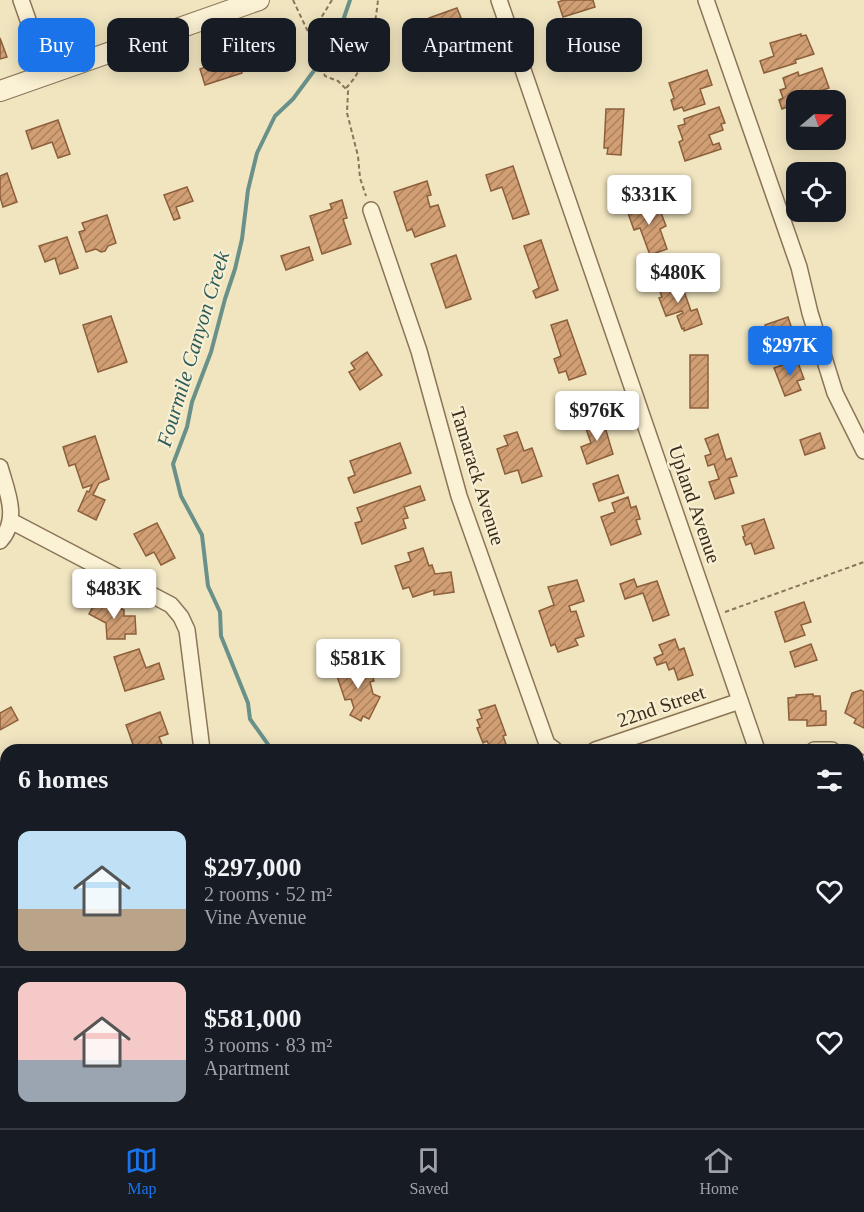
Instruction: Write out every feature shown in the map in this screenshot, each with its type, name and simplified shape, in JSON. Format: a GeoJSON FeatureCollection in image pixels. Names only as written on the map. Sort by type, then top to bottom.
{"type":"FeatureCollection","features":[{"type":"Feature","properties":{"kind":"street"},"geometry":{"type":"LineString","coordinates":[[21,0],[47,74]]}},
{"type":"Feature","properties":{"kind":"street"},"geometry":{"type":"LineString","coordinates":[[0,91],[259,0]]}},
{"type":"Feature","properties":{"kind":"street","name":"Upland Avenue"},"geometry":{"type":"LineString","coordinates":[[499,0],[755,744]]}},
{"type":"Feature","properties":{"kind":"street"},"geometry":{"type":"LineString","coordinates":[[706,0],[800,267],[815,330],[835,393],[864,451]]}},
{"type":"Feature","properties":{"kind":"street","name":"Tamarack Avenue"},"geometry":{"type":"LineString","coordinates":[[371,210],[419,351],[459,496],[547,744]]}},
{"type":"Feature","properties":{"kind":"street"},"geometry":{"type":"LineString","coordinates":[[0,466],[11,505],[9,528],[0,541]]}},
{"type":"Feature","properties":{"kind":"street"},"geometry":{"type":"LineString","coordinates":[[11,521],[160,598],[176,611],[187,630],[201,744]]}},
{"type":"Feature","properties":{"kind":"street","name":"22nd Street"},"geometry":{"type":"LineString","coordinates":[[614,744],[740,701]]}},
{"type":"Feature","properties":{"kind":"path"},"geometry":{"type":"LineString","coordinates":[[293,0],[308,32]]}},
{"type":"Feature","properties":{"kind":"path"},"geometry":{"type":"LineString","coordinates":[[321,18],[332,0]]}},
{"type":"Feature","properties":{"kind":"path"},"geometry":{"type":"LineString","coordinates":[[346,88],[356,78],[369,43],[378,0]]}},
{"type":"Feature","properties":{"kind":"path"},"geometry":{"type":"LineString","coordinates":[[324,72],[325,76],[338,81],[348,91],[347,113],[358,156],[360,178],[371,210]]}},
{"type":"Feature","properties":{"kind":"path"},"geometry":{"type":"LineString","coordinates":[[711,617],[864,562]]}},
{"type":"Feature","properties":{"kind":"building"},"geometry":{"type":"Polygon","coordinates":[[[593,0],[595,7],[563,17],[558,2],[593,0]]]}},
{"type":"Feature","properties":{"kind":"building"},"geometry":{"type":"Polygon","coordinates":[[[457,8],[461,18],[429,18],[457,8]]]}},
{"type":"Feature","properties":{"kind":"building"},"geometry":{"type":"Polygon","coordinates":[[[801,34],[801,36],[806,35],[814,54],[795,60],[796,63],[764,73],[760,61],[774,56],[770,43],[801,34]]]}},
{"type":"Feature","properties":{"kind":"building"},"geometry":{"type":"Polygon","coordinates":[[[0,38],[7,57],[0,59],[0,38]]]}},
{"type":"Feature","properties":{"kind":"building"},"geometry":{"type":"Polygon","coordinates":[[[822,68],[829,88],[786,90],[786,108],[782,109],[779,100],[783,98],[780,90],[786,88],[783,78],[798,72],[799,76],[822,68]]]}},
{"type":"Feature","properties":{"kind":"building"},"geometry":{"type":"Polygon","coordinates":[[[200,69],[201,72],[242,73],[205,85],[200,69]]]}},
{"type":"Feature","properties":{"kind":"building"},"geometry":{"type":"Polygon","coordinates":[[[707,70],[712,85],[700,89],[705,104],[684,111],[682,107],[674,110],[671,100],[674,98],[669,83],[707,70]]]}},
{"type":"Feature","properties":{"kind":"building"},"geometry":{"type":"Polygon","coordinates":[[[719,107],[725,123],[721,124],[723,130],[709,135],[713,145],[719,143],[721,149],[685,161],[679,142],[683,140],[678,126],[685,124],[684,119],[719,107]]]}},
{"type":"Feature","properties":{"kind":"building"},"geometry":{"type":"Polygon","coordinates":[[[606,109],[624,109],[621,155],[607,154],[608,148],[604,148],[606,109]]]}},
{"type":"Feature","properties":{"kind":"building"},"geometry":{"type":"Polygon","coordinates":[[[58,120],[70,154],[58,158],[52,142],[32,149],[26,131],[58,120]]]}},
{"type":"Feature","properties":{"kind":"building"},"geometry":{"type":"Polygon","coordinates":[[[513,166],[529,214],[513,219],[502,187],[491,191],[486,175],[513,166]]]}},
{"type":"Feature","properties":{"kind":"building"},"geometry":{"type":"Polygon","coordinates":[[[7,173],[17,202],[3,207],[0,197],[0,176],[7,173]]]}},
{"type":"Feature","properties":{"kind":"building"},"geometry":{"type":"Polygon","coordinates":[[[427,181],[431,195],[427,196],[430,207],[438,205],[445,226],[415,237],[412,229],[407,231],[394,192],[427,181]]]}},
{"type":"Feature","properties":{"kind":"building"},"geometry":{"type":"Polygon","coordinates":[[[187,187],[193,201],[176,207],[180,218],[174,220],[164,195],[187,187]]]}},
{"type":"Feature","properties":{"kind":"building"},"geometry":{"type":"Polygon","coordinates":[[[342,200],[347,218],[343,219],[351,244],[322,254],[310,216],[332,209],[330,204],[342,200]]]}},
{"type":"Feature","properties":{"kind":"building"},"geometry":{"type":"Polygon","coordinates":[[[650,200],[653,207],[658,205],[666,226],[660,229],[667,249],[650,255],[640,228],[634,230],[628,213],[634,211],[633,207],[650,200]]]}},
{"type":"Feature","properties":{"kind":"building"},"geometry":{"type":"Polygon","coordinates":[[[107,215],[116,243],[108,246],[105,251],[101,252],[96,249],[86,252],[79,232],[85,230],[82,223],[107,215]]]}},
{"type":"Feature","properties":{"kind":"building"},"geometry":{"type":"Polygon","coordinates":[[[67,237],[78,268],[60,274],[55,258],[45,262],[39,246],[67,237]]]}},
{"type":"Feature","properties":{"kind":"building"},"geometry":{"type":"Polygon","coordinates":[[[541,240],[558,290],[536,298],[533,291],[539,288],[524,246],[541,240]]]}},
{"type":"Feature","properties":{"kind":"building"},"geometry":{"type":"Polygon","coordinates":[[[309,247],[313,260],[286,270],[281,256],[309,247]]]}},
{"type":"Feature","properties":{"kind":"building"},"geometry":{"type":"Polygon","coordinates":[[[456,255],[471,299],[446,308],[431,264],[456,255]]]}},
{"type":"Feature","properties":{"kind":"building"},"geometry":{"type":"Polygon","coordinates":[[[679,277],[691,311],[697,309],[702,324],[684,331],[677,316],[683,313],[682,311],[666,316],[659,298],[662,297],[659,289],[663,288],[661,283],[679,277]]]}},
{"type":"Feature","properties":{"kind":"building"},"geometry":{"type":"Polygon","coordinates":[[[111,316],[127,362],[98,372],[83,325],[111,316]]]}},
{"type":"Feature","properties":{"kind":"building"},"geometry":{"type":"Polygon","coordinates":[[[788,317],[798,347],[775,354],[765,325],[788,317]]]}},
{"type":"Feature","properties":{"kind":"building"},"geometry":{"type":"Polygon","coordinates":[[[567,320],[586,374],[569,380],[566,371],[559,373],[554,359],[561,356],[551,325],[567,320]]]}},
{"type":"Feature","properties":{"kind":"building"},"geometry":{"type":"Polygon","coordinates":[[[367,352],[382,375],[360,390],[349,372],[355,369],[351,363],[367,352]]]}},
{"type":"Feature","properties":{"kind":"building"},"geometry":{"type":"Polygon","coordinates":[[[690,355],[708,355],[708,408],[690,408],[690,355]]]}},
{"type":"Feature","properties":{"kind":"building"},"geometry":{"type":"Polygon","coordinates":[[[797,360],[804,379],[797,381],[801,390],[785,396],[774,368],[797,360]]]}},
{"type":"Feature","properties":{"kind":"building"},"geometry":{"type":"Polygon","coordinates":[[[602,417],[613,454],[587,464],[581,447],[591,443],[584,423],[602,417]]]}},
{"type":"Feature","properties":{"kind":"building"},"geometry":{"type":"Polygon","coordinates":[[[517,432],[524,451],[532,448],[542,476],[522,483],[518,470],[505,474],[497,449],[508,445],[504,436],[517,432]]]}},
{"type":"Feature","properties":{"kind":"building"},"geometry":{"type":"Polygon","coordinates":[[[820,433],[825,448],[805,455],[800,440],[820,433]]]}},
{"type":"Feature","properties":{"kind":"building"},"geometry":{"type":"Polygon","coordinates":[[[718,434],[726,460],[731,458],[737,476],[729,478],[734,493],[715,499],[709,482],[719,479],[714,464],[708,466],[705,456],[711,454],[705,439],[718,434]]]}},
{"type":"Feature","properties":{"kind":"building"},"geometry":{"type":"Polygon","coordinates":[[[95,436],[109,479],[99,483],[93,495],[105,500],[96,520],[78,511],[92,485],[83,488],[75,464],[69,466],[63,447],[95,436]]]}},
{"type":"Feature","properties":{"kind":"building"},"geometry":{"type":"Polygon","coordinates":[[[400,443],[411,473],[354,493],[348,478],[355,475],[350,461],[400,443]]]}},
{"type":"Feature","properties":{"kind":"building"},"geometry":{"type":"Polygon","coordinates":[[[618,475],[624,493],[599,501],[593,484],[618,475]]]}},
{"type":"Feature","properties":{"kind":"building"},"geometry":{"type":"Polygon","coordinates":[[[420,486],[425,500],[404,507],[408,518],[403,519],[406,528],[362,544],[355,523],[362,521],[357,508],[420,486]]]}},
{"type":"Feature","properties":{"kind":"building"},"geometry":{"type":"Polygon","coordinates":[[[628,497],[631,508],[636,506],[640,519],[636,520],[641,534],[611,545],[601,517],[615,512],[612,503],[628,497]]]}},
{"type":"Feature","properties":{"kind":"building"},"geometry":{"type":"Polygon","coordinates":[[[764,519],[774,548],[755,554],[751,543],[746,545],[742,526],[764,519]]]}},
{"type":"Feature","properties":{"kind":"building"},"geometry":{"type":"Polygon","coordinates":[[[157,523],[175,558],[161,565],[154,552],[146,556],[134,534],[157,523]]]}},
{"type":"Feature","properties":{"kind":"building"},"geometry":{"type":"Polygon","coordinates":[[[423,548],[429,566],[432,565],[435,574],[451,572],[454,592],[434,595],[434,590],[413,597],[409,587],[403,589],[395,566],[411,561],[408,553],[423,548]]]}},
{"type":"Feature","properties":{"kind":"building"},"geometry":{"type":"Polygon","coordinates":[[[634,579],[637,587],[657,581],[669,615],[653,621],[643,593],[625,599],[620,584],[634,579]]]}},
{"type":"Feature","properties":{"kind":"building"},"geometry":{"type":"Polygon","coordinates":[[[577,580],[584,601],[569,606],[571,612],[576,611],[584,636],[575,639],[578,645],[558,652],[555,644],[551,646],[539,611],[554,605],[548,587],[577,580]]]}},
{"type":"Feature","properties":{"kind":"building"},"geometry":{"type":"Polygon","coordinates":[[[98,597],[124,610],[124,616],[135,616],[136,634],[125,634],[125,639],[107,639],[106,623],[89,614],[98,597]]]}},
{"type":"Feature","properties":{"kind":"building"},"geometry":{"type":"Polygon","coordinates":[[[804,602],[811,622],[801,625],[805,635],[785,642],[775,612],[804,602]]]}},
{"type":"Feature","properties":{"kind":"building"},"geometry":{"type":"Polygon","coordinates":[[[675,639],[679,650],[684,648],[693,675],[678,680],[674,668],[669,670],[666,662],[657,665],[654,658],[663,654],[659,645],[675,639]]]}},
{"type":"Feature","properties":{"kind":"building"},"geometry":{"type":"Polygon","coordinates":[[[811,644],[817,660],[795,667],[790,652],[811,644]]]}},
{"type":"Feature","properties":{"kind":"building"},"geometry":{"type":"Polygon","coordinates":[[[139,649],[146,668],[159,663],[164,679],[125,691],[114,657],[139,649]]]}},
{"type":"Feature","properties":{"kind":"building"},"geometry":{"type":"Polygon","coordinates":[[[355,664],[362,667],[369,665],[374,681],[370,682],[373,694],[380,697],[369,719],[363,716],[361,721],[350,715],[354,708],[351,699],[345,700],[337,676],[338,669],[355,664]]]}},
{"type":"Feature","properties":{"kind":"building"},"geometry":{"type":"Polygon","coordinates":[[[861,690],[864,692],[864,728],[854,723],[856,719],[845,713],[852,693],[861,690]]]}},
{"type":"Feature","properties":{"kind":"building"},"geometry":{"type":"Polygon","coordinates":[[[813,694],[813,696],[820,696],[821,711],[826,711],[826,725],[807,726],[807,720],[789,720],[788,698],[813,694]]]}},
{"type":"Feature","properties":{"kind":"building"},"geometry":{"type":"Polygon","coordinates":[[[495,705],[506,735],[503,736],[506,744],[488,744],[487,741],[483,743],[477,728],[480,727],[477,720],[482,718],[479,710],[495,705]]]}},
{"type":"Feature","properties":{"kind":"building"},"geometry":{"type":"Polygon","coordinates":[[[11,707],[18,720],[0,730],[0,713],[11,707]]]}},
{"type":"Feature","properties":{"kind":"building"},"geometry":{"type":"Polygon","coordinates":[[[160,712],[168,734],[159,737],[162,744],[133,744],[126,725],[160,712]]]}},
{"type":"Feature","properties":{"kind":"waterway","name":"Fourmile Canyon Creek"},"geometry":{"type":"LineString","coordinates":[[268,744],[250,719],[248,703],[221,636],[220,612],[208,586],[202,535],[181,496],[173,464],[187,427],[192,402],[211,352],[235,269],[242,239],[248,190],[257,153],[275,116],[293,99],[336,41],[350,0]]}}]}
